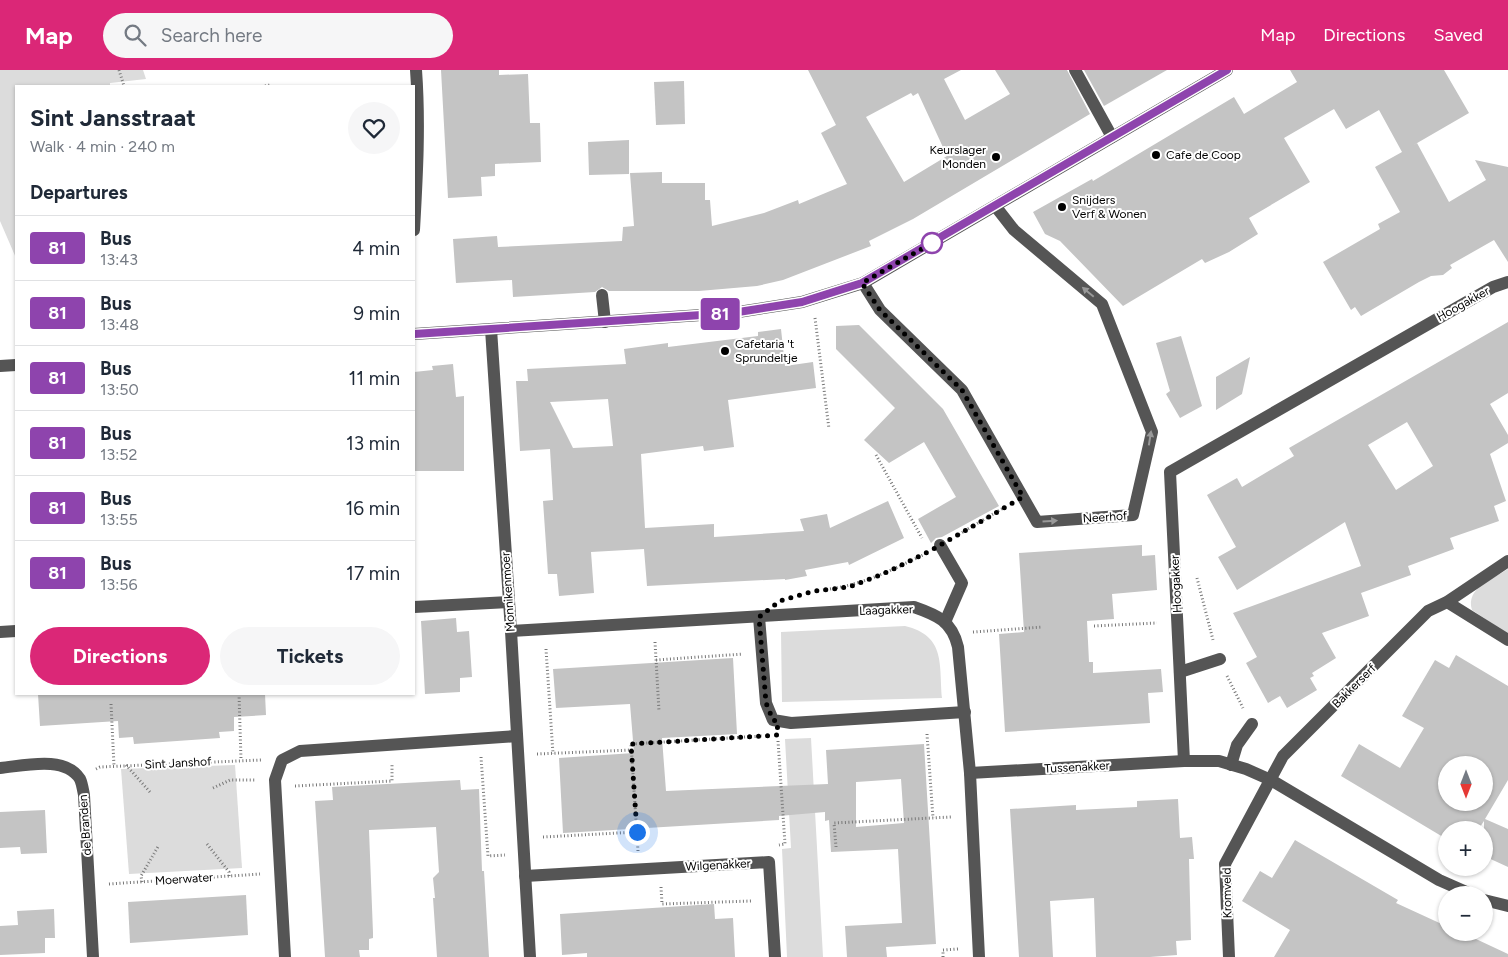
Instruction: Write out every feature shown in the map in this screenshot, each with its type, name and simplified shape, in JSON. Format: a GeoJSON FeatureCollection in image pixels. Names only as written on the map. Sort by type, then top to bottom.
{"type":"FeatureCollection","features":[{"type":"Feature","properties":{"kind":"street"},"geometry":{"type":"LineString","coordinates":[[415,208],[419,121],[416,70]]}},
{"type":"Feature","properties":{"kind":"street"},"geometry":{"type":"LineString","coordinates":[[1075,70],[1112,137]]}},
{"type":"Feature","properties":{"kind":"street"},"geometry":{"type":"LineString","coordinates":[[415,334],[732,313],[813,299],[862,283],[996,207],[1227,70]]}},
{"type":"Feature","properties":{"kind":"street","name":"Neerhof"},"geometry":{"type":"LineString","coordinates":[[862,283],[880,310],[962,390],[1037,522],[1133,515],[1152,432],[1102,304],[1014,230],[996,207]]}},
{"type":"Feature","properties":{"kind":"street","name":"Hoogakker"},"geometry":{"type":"LineString","coordinates":[[1184,761],[1170,472],[1493,288],[1508,282]]}},
{"type":"Feature","properties":{"kind":"street"},"geometry":{"type":"LineString","coordinates":[[602,295],[605,322]]}},
{"type":"Feature","properties":{"kind":"street","name":"Monnikenmoer"},"geometry":{"type":"LineString","coordinates":[[491,329],[530,957]]}},
{"type":"Feature","properties":{"kind":"street"},"geometry":{"type":"LineString","coordinates":[[0,366],[15,365]]}},
{"type":"Feature","properties":{"kind":"street"},"geometry":{"type":"LineString","coordinates":[[935,548],[962,583],[945,622]]}},
{"type":"Feature","properties":{"kind":"street","name":"Bakkerserf"},"geometry":{"type":"LineString","coordinates":[[1271,780],[1283,756],[1428,612],[1447,602],[1508,561]]}},
{"type":"Feature","properties":{"kind":"street"},"geometry":{"type":"LineString","coordinates":[[415,607],[509,602]]}},
{"type":"Feature","properties":{"kind":"street"},"geometry":{"type":"LineString","coordinates":[[1447,602],[1508,640]]}},
{"type":"Feature","properties":{"kind":"street","name":"Laagakker"},"geometry":{"type":"LineString","coordinates":[[511,631],[914,607],[933,614],[945,622],[955,633]]}},
{"type":"Feature","properties":{"kind":"street"},"geometry":{"type":"LineString","coordinates":[[759,617],[766,703],[773,720],[791,723],[965,712]]}},
{"type":"Feature","properties":{"kind":"street"},"geometry":{"type":"LineString","coordinates":[[0,632],[15,632]]}},
{"type":"Feature","properties":{"kind":"street"},"geometry":{"type":"LineString","coordinates":[[955,633],[965,712],[970,773],[979,957]]}},
{"type":"Feature","properties":{"kind":"street"},"geometry":{"type":"LineString","coordinates":[[1180,672],[1220,659]]}},
{"type":"Feature","properties":{"kind":"street"},"geometry":{"type":"LineString","coordinates":[[1231,764],[1237,745],[1252,724]]}},
{"type":"Feature","properties":{"kind":"street"},"geometry":{"type":"LineString","coordinates":[[285,957],[276,784],[282,760],[300,751],[517,736]]}},
{"type":"Feature","properties":{"kind":"street"},"geometry":{"type":"LineString","coordinates":[[1184,761],[1219,761],[1271,780],[1438,880],[1452,886]]}},
{"type":"Feature","properties":{"kind":"street","name":"Tussenakker"},"geometry":{"type":"LineString","coordinates":[[970,773],[1184,761]]}},
{"type":"Feature","properties":{"kind":"street","name":"de Branden"},"geometry":{"type":"LineString","coordinates":[[0,768],[54,764],[70,769],[80,780],[84,795],[93,957]]}},
{"type":"Feature","properties":{"kind":"street","name":"Kromveld"},"geometry":{"type":"LineString","coordinates":[[1229,957],[1225,864],[1271,780]]}},
{"type":"Feature","properties":{"kind":"street","name":"Wilgenakker"},"geometry":{"type":"LineString","coordinates":[[525,876],[769,862],[775,957]]}},
{"type":"Feature","properties":{"kind":"street"},"geometry":{"type":"LineString","coordinates":[[1493,902],[1508,906]]}},
{"type":"Feature","properties":{"kind":"path"},"geometry":{"type":"LineString","coordinates":[[119,70],[124,85]]}},
{"type":"Feature","properties":{"kind":"path"},"geometry":{"type":"LineString","coordinates":[[813,299],[829,429]]}},
{"type":"Feature","properties":{"kind":"path"},"geometry":{"type":"LineString","coordinates":[[876,455],[935,548]]}},
{"type":"Feature","properties":{"kind":"path"},"geometry":{"type":"LineString","coordinates":[[814,591],[849,587],[883,574],[935,548],[1023,497]]}},
{"type":"Feature","properties":{"kind":"path"},"geometry":{"type":"LineString","coordinates":[[1094,626],[1177,622]]}},
{"type":"Feature","properties":{"kind":"path"},"geometry":{"type":"LineString","coordinates":[[654,623],[659,711]]}},
{"type":"Feature","properties":{"kind":"path"},"geometry":{"type":"LineString","coordinates":[[955,633],[1042,627]]}},
{"type":"Feature","properties":{"kind":"path"},"geometry":{"type":"LineString","coordinates":[[544,629],[553,754]]}},
{"type":"Feature","properties":{"kind":"path"},"geometry":{"type":"LineString","coordinates":[[656,660],[762,653]]}},
{"type":"Feature","properties":{"kind":"path"},"geometry":{"type":"LineString","coordinates":[[239,695],[241,760]]}},
{"type":"Feature","properties":{"kind":"path"},"geometry":{"type":"LineString","coordinates":[[111,704],[114,766]]}},
{"type":"Feature","properties":{"kind":"path"},"geometry":{"type":"LineString","coordinates":[[925,714],[933,818]]}},
{"type":"Feature","properties":{"kind":"path"},"geometry":{"type":"LineString","coordinates":[[769,862],[778,845],[785,844],[777,721]]}},
{"type":"Feature","properties":{"kind":"path"},"geometry":{"type":"LineString","coordinates":[[639,869],[631,744],[778,735]]}},
{"type":"Feature","properties":{"kind":"path"},"geometry":{"type":"LineString","coordinates":[[479,739],[488,856],[524,854]]}},
{"type":"Feature","properties":{"kind":"path"},"geometry":{"type":"LineString","coordinates":[[213,788],[230,780],[276,784],[392,781],[391,744]]}},
{"type":"Feature","properties":{"kind":"path"},"geometry":{"type":"LineString","coordinates":[[518,755],[631,750]]}},
{"type":"Feature","properties":{"kind":"path","name":"Sint Janshof"},"geometry":{"type":"LineString","coordinates":[[80,780],[100,767],[241,760],[282,760]]}},
{"type":"Feature","properties":{"kind":"path"},"geometry":{"type":"LineString","coordinates":[[126,766],[150,792]]}},
{"type":"Feature","properties":{"kind":"path"},"geometry":{"type":"LineString","coordinates":[[836,847],[834,823],[972,816]]}},
{"type":"Feature","properties":{"kind":"path"},"geometry":{"type":"LineString","coordinates":[[523,838],[637,832]]}},
{"type":"Feature","properties":{"kind":"path"},"geometry":{"type":"LineString","coordinates":[[207,844],[229,872],[229,876]]}},
{"type":"Feature","properties":{"kind":"path"},"geometry":{"type":"LineString","coordinates":[[142,882],[141,876],[159,845]]}},
{"type":"Feature","properties":{"kind":"path"},"geometry":{"type":"LineString","coordinates":[[658,868],[662,904],[771,900]]}},
{"type":"Feature","properties":{"kind":"path","name":"Moerwater"},"geometry":{"type":"LineString","coordinates":[[89,885],[280,872]]}},
{"type":"Feature","properties":{"kind":"shaded area"},"geometry":{"type":"Polygon","coordinates":[[[0,70],[143,70],[146,79],[110,83],[110,85],[15,85],[15,256],[0,221],[0,70]]]}},
{"type":"Feature","properties":{"kind":"shaded area"},"geometry":{"type":"Polygon","coordinates":[[[1508,569],[1508,634],[1472,610],[1471,602],[1476,590],[1508,569]]]}},
{"type":"Feature","properties":{"kind":"shaded area"},"geometry":{"type":"Polygon","coordinates":[[[905,626],[928,637],[934,644],[940,663],[942,698],[782,702],[781,632],[905,626]]]}},
{"type":"Feature","properties":{"kind":"shaded area"},"geometry":{"type":"Polygon","coordinates":[[[811,738],[823,957],[787,957],[782,849],[791,848],[785,739],[811,738]]]}},
{"type":"Feature","properties":{"kind":"shaded area"},"geometry":{"type":"Polygon","coordinates":[[[235,765],[242,868],[129,874],[121,769],[235,765]]]}},
{"type":"Feature","properties":{"kind":"building"},"geometry":{"type":"Polygon","coordinates":[[[441,70],[499,70],[499,75],[528,74],[530,123],[540,123],[541,162],[495,164],[495,176],[481,177],[482,196],[448,198],[441,70]]]}},
{"type":"Feature","properties":{"kind":"building"},"geometry":{"type":"Polygon","coordinates":[[[808,70],[961,70],[944,79],[965,120],[1010,94],[995,70],[1067,70],[1090,114],[913,219],[869,241],[871,246],[783,280],[757,286],[699,291],[609,291],[602,287],[595,292],[513,297],[512,280],[456,283],[453,239],[497,236],[498,247],[622,241],[623,227],[634,226],[630,173],[662,172],[662,183],[705,183],[705,200],[710,200],[712,226],[764,213],[798,200],[799,204],[847,184],[821,133],[836,125],[808,70]],[[911,93],[866,117],[904,182],[947,156],[918,93],[913,96],[911,93]]]}},
{"type":"Feature","properties":{"kind":"building"},"geometry":{"type":"Polygon","coordinates":[[[1084,70],[1167,70],[1104,106],[1084,70]]]}},
{"type":"Feature","properties":{"kind":"building"},"geometry":{"type":"Polygon","coordinates":[[[1290,70],[1444,70],[1469,113],[1417,143],[1449,202],[1486,180],[1475,160],[1508,167],[1508,262],[1494,240],[1450,265],[1452,268],[1443,275],[1431,276],[1419,282],[1361,316],[1355,307],[1351,310],[1323,262],[1380,229],[1378,224],[1400,212],[1375,167],[1402,152],[1379,110],[1346,129],[1334,109],[1284,138],[1310,182],[1249,218],[1258,234],[1229,252],[1205,263],[1202,259],[1123,306],[1060,241],[1045,234],[1033,212],[1092,179],[1093,181],[1234,97],[1244,114],[1297,82],[1290,70]]]}},
{"type":"Feature","properties":{"kind":"building"},"geometry":{"type":"Polygon","coordinates":[[[684,81],[685,124],[656,125],[654,82],[684,81]]]}},
{"type":"Feature","properties":{"kind":"building"},"geometry":{"type":"Polygon","coordinates":[[[629,140],[629,174],[589,175],[588,142],[629,140]]]}},
{"type":"Feature","properties":{"kind":"building"},"geometry":{"type":"Polygon","coordinates":[[[1508,322],[1508,393],[1490,404],[1508,435],[1508,443],[1490,454],[1506,501],[1494,506],[1499,521],[1450,538],[1454,549],[1408,566],[1411,575],[1361,593],[1369,616],[1322,633],[1336,658],[1312,673],[1314,676],[1310,678],[1317,690],[1287,708],[1280,696],[1268,703],[1246,663],[1257,657],[1233,613],[1361,566],[1345,522],[1237,590],[1218,557],[1236,547],[1207,495],[1237,478],[1242,487],[1294,456],[1289,448],[1508,322]],[[1407,422],[1368,445],[1396,490],[1433,466],[1407,422]]]}},
{"type":"Feature","properties":{"kind":"building"},"geometry":{"type":"Polygon","coordinates":[[[859,325],[943,409],[999,506],[942,537],[936,538],[931,543],[918,519],[956,497],[924,442],[889,463],[864,440],[895,408],[836,349],[836,326],[859,325]]]}},
{"type":"Feature","properties":{"kind":"building"},"geometry":{"type":"Polygon","coordinates":[[[781,329],[785,366],[813,362],[816,388],[728,400],[734,447],[704,451],[703,446],[641,454],[645,528],[714,524],[714,537],[804,531],[800,519],[827,514],[830,528],[888,501],[904,538],[849,565],[848,562],[805,570],[807,576],[785,580],[647,586],[644,549],[591,552],[594,593],[559,596],[557,574],[548,574],[543,501],[553,500],[550,449],[520,451],[516,381],[528,381],[527,369],[626,364],[624,349],[668,343],[668,347],[758,336],[758,332],[781,329]],[[608,399],[550,402],[573,448],[613,446],[608,399]]]}},
{"type":"Feature","properties":{"kind":"building"},"geometry":{"type":"Polygon","coordinates":[[[1181,336],[1202,406],[1180,418],[1166,394],[1170,391],[1156,343],[1181,336]]]}},
{"type":"Feature","properties":{"kind":"building"},"geometry":{"type":"Polygon","coordinates":[[[1250,357],[1242,394],[1216,410],[1216,377],[1250,357]]]}},
{"type":"Feature","properties":{"kind":"building"},"geometry":{"type":"Polygon","coordinates":[[[453,364],[456,397],[464,396],[464,471],[415,471],[415,372],[433,370],[432,366],[453,364]]]}},
{"type":"Feature","properties":{"kind":"building"},"geometry":{"type":"Polygon","coordinates":[[[1142,545],[1142,556],[1155,555],[1157,590],[1112,594],[1114,619],[1087,621],[1089,662],[1093,662],[1093,673],[1161,669],[1163,692],[1148,693],[1150,723],[1005,732],[999,634],[1024,632],[1019,553],[1142,545]]]}},
{"type":"Feature","properties":{"kind":"building"},"geometry":{"type":"Polygon","coordinates":[[[456,618],[457,632],[469,631],[472,677],[460,678],[460,692],[425,694],[421,621],[456,618]]]}},
{"type":"Feature","properties":{"kind":"building"},"geometry":{"type":"Polygon","coordinates":[[[1456,655],[1508,686],[1508,780],[1493,805],[1493,756],[1438,756],[1438,811],[1490,811],[1485,819],[1490,821],[1438,821],[1438,834],[1341,776],[1359,744],[1400,768],[1424,728],[1402,716],[1435,660],[1449,668],[1456,655]]]}},
{"type":"Feature","properties":{"kind":"building"},"geometry":{"type":"Polygon","coordinates":[[[733,658],[737,734],[662,738],[666,791],[828,784],[826,750],[924,744],[936,944],[886,947],[887,957],[847,957],[845,926],[902,923],[898,849],[831,852],[829,820],[825,821],[825,812],[779,816],[779,820],[563,833],[559,758],[634,753],[630,704],[556,708],[553,669],[733,658]],[[901,779],[856,782],[856,827],[904,823],[901,779]]]}},
{"type":"Feature","properties":{"kind":"building"},"geometry":{"type":"Polygon","coordinates":[[[38,695],[265,695],[266,715],[234,717],[234,731],[219,732],[220,738],[134,744],[133,737],[119,738],[118,721],[40,726],[38,695]]]}},
{"type":"Feature","properties":{"kind":"building"},"geometry":{"type":"Polygon","coordinates":[[[460,780],[461,790],[479,789],[482,871],[484,871],[489,957],[437,957],[433,898],[435,898],[433,878],[439,872],[436,827],[369,830],[373,938],[369,939],[369,950],[359,950],[360,957],[325,957],[315,801],[333,800],[332,787],[460,780]]]}},
{"type":"Feature","properties":{"kind":"building"},"geometry":{"type":"Polygon","coordinates":[[[1178,799],[1180,838],[1192,837],[1194,859],[1189,859],[1191,940],[1176,941],[1177,955],[1096,957],[1094,898],[1050,901],[1053,957],[1019,957],[1010,809],[1076,805],[1076,810],[1137,807],[1137,801],[1178,799]]]}},
{"type":"Feature","properties":{"kind":"building"},"geometry":{"type":"Polygon","coordinates":[[[45,810],[47,853],[21,854],[20,847],[0,848],[0,812],[45,810]]]}},
{"type":"Feature","properties":{"kind":"building"},"geometry":{"type":"Polygon","coordinates":[[[1493,822],[1508,829],[1508,867],[1493,860],[1493,822]]]}},
{"type":"Feature","properties":{"kind":"building"},"geometry":{"type":"Polygon","coordinates":[[[1295,840],[1398,900],[1396,903],[1438,922],[1438,941],[1480,941],[1508,954],[1508,957],[1274,957],[1290,930],[1242,901],[1260,871],[1272,878],[1295,840]]]}},
{"type":"Feature","properties":{"kind":"building"},"geometry":{"type":"Polygon","coordinates":[[[246,895],[248,935],[130,943],[128,902],[246,895]]]}},
{"type":"Feature","properties":{"kind":"building"},"geometry":{"type":"Polygon","coordinates":[[[714,904],[715,919],[733,918],[735,957],[587,957],[587,953],[562,955],[560,914],[714,904]]]}},
{"type":"Feature","properties":{"kind":"building"},"geometry":{"type":"Polygon","coordinates":[[[54,909],[55,938],[45,938],[45,953],[0,955],[0,926],[18,925],[17,911],[54,909]]]}},
{"type":"Feature","properties":{"kind":"bus line","name":"81"},"geometry":{"type":"LineString","coordinates":[[415,334],[732,313],[802,302],[862,283],[996,207],[1227,70]]}},
{"type":"Feature","properties":{"kind":"place","name":"Cafe de Coop"},"geometry":{"type":"Point","coordinates":[1156,155]}},
{"type":"Feature","properties":{"kind":"place","name":"Keurslager Monden"},"geometry":{"type":"Point","coordinates":[996,157]}},
{"type":"Feature","properties":{"kind":"place","name":"Snijders Verf & Wonen"},"geometry":{"type":"Point","coordinates":[1062,207]}},
{"type":"Feature","properties":{"kind":"place","name":"Cafetaria 't Sprundeltje"},"geometry":{"type":"Point","coordinates":[725,351]}},
{"type":"Feature","properties":{"kind":"route"},"geometry":{"type":"LineString","coordinates":[[637,832],[631,744],[778,735],[777,721],[773,720],[766,703],[759,617],[780,601],[814,591],[849,587],[883,574],[930,551],[1023,497],[962,390],[880,310],[862,283],[932,243]]}}]}
